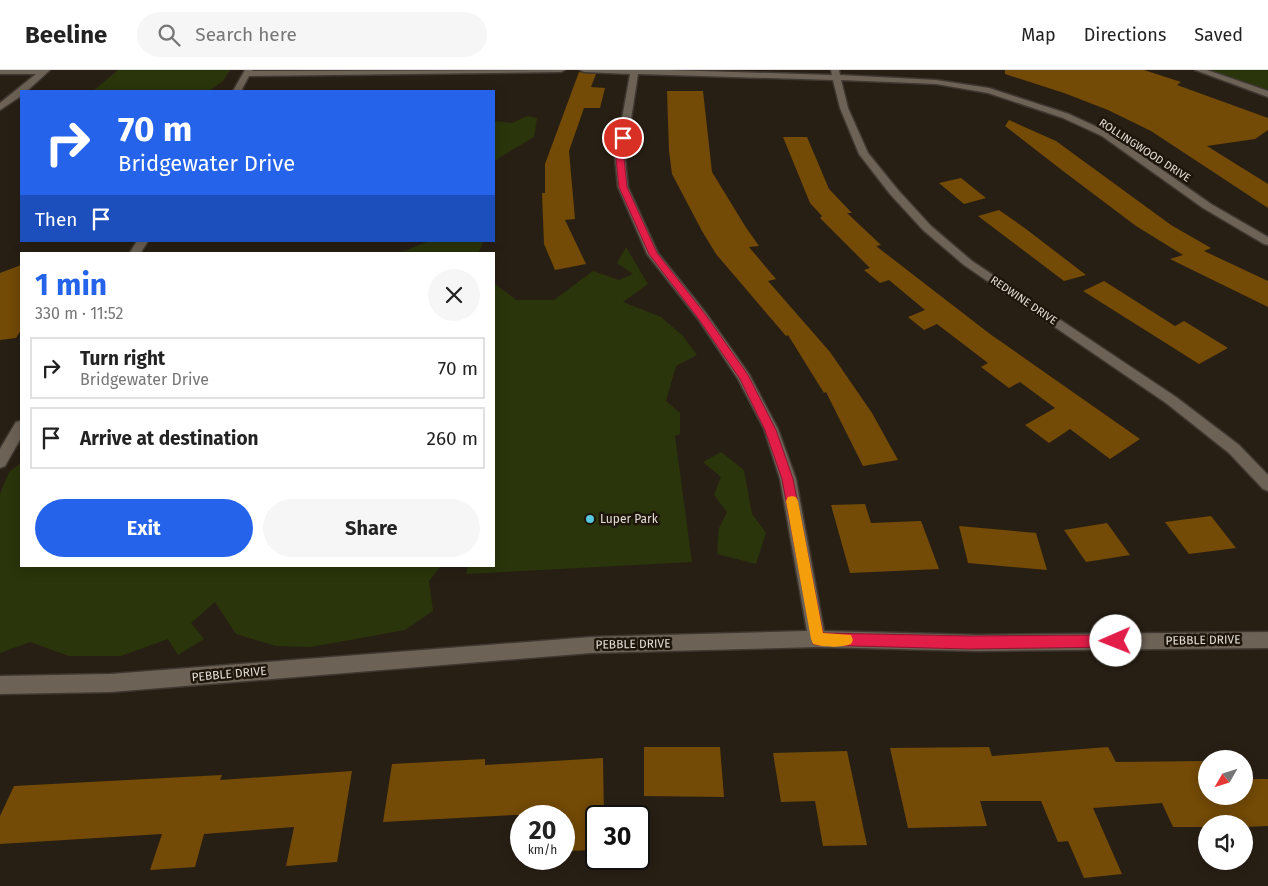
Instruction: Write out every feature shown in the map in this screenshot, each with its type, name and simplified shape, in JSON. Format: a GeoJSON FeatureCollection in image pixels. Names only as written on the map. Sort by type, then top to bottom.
{"type":"FeatureCollection","features":[{"type":"Feature","properties":{"kind":"street"},"geometry":{"type":"LineString","coordinates":[[239,90],[248,72],[561,70]]}},
{"type":"Feature","properties":{"kind":"street","name":"ROLLINGWOOD DRIVE"},"geometry":{"type":"LineString","coordinates":[[584,70],[836,73],[936,82],[989,91],[1066,116],[1105,134],[1207,206],[1268,242]]}},
{"type":"Feature","properties":{"kind":"street"},"geometry":{"type":"LineString","coordinates":[[1199,70],[1268,94]]}},
{"type":"Feature","properties":{"kind":"street"},"geometry":{"type":"LineString","coordinates":[[0,72],[45,71]]}},
{"type":"Feature","properties":{"kind":"street"},"geometry":{"type":"LineString","coordinates":[[24,90],[45,71]]}},
{"type":"Feature","properties":{"kind":"street"},"geometry":{"type":"LineString","coordinates":[[634,72],[620,158],[623,187],[653,254],[702,316],[744,377],[771,430],[788,479],[817,639]]}},
{"type":"Feature","properties":{"kind":"street","name":"REDWINE DRIVE"},"geometry":{"type":"LineString","coordinates":[[836,73],[844,108],[864,154],[894,192],[927,228],[968,262],[1171,400],[1234,448],[1268,485]]}},
{"type":"Feature","properties":{"kind":"street"},"geometry":{"type":"LineString","coordinates":[[0,107],[20,93]]}},
{"type":"Feature","properties":{"kind":"street"},"geometry":{"type":"LineString","coordinates":[[0,462],[20,428]]}},
{"type":"Feature","properties":{"kind":"street","name":"PEBBLE DRIVE"},"geometry":{"type":"LineString","coordinates":[[0,685],[111,683],[591,645],[817,639],[969,642],[1268,640]]}},
{"type":"Feature","properties":{"kind":"green space"},"geometry":{"type":"Polygon","coordinates":[[[118,70],[230,70],[223,81],[210,90],[94,90],[118,70]]]}},
{"type":"Feature","properties":{"kind":"green space"},"geometry":{"type":"Polygon","coordinates":[[[1208,70],[1268,70],[1268,90],[1208,70]]]}},
{"type":"Feature","properties":{"kind":"green space"},"geometry":{"type":"Polygon","coordinates":[[[527,116],[537,118],[534,137],[495,160],[495,121],[512,123],[527,116]]]}},
{"type":"Feature","properties":{"kind":"green space"},"geometry":{"type":"Polygon","coordinates":[[[426,242],[484,242],[479,252],[402,252],[426,242]]]}},
{"type":"Feature","properties":{"kind":"green space"},"geometry":{"type":"Polygon","coordinates":[[[626,247],[648,284],[623,302],[661,317],[683,336],[697,355],[676,366],[666,401],[680,413],[680,434],[675,436],[692,562],[466,574],[468,567],[495,567],[495,284],[516,300],[554,300],[593,271],[619,280],[633,274],[617,263],[626,247]]]}},
{"type":"Feature","properties":{"kind":"green space"},"geometry":{"type":"Polygon","coordinates":[[[721,452],[744,470],[752,514],[766,533],[756,564],[717,554],[719,528],[727,512],[714,495],[721,477],[703,462],[721,452]]]}},
{"type":"Feature","properties":{"kind":"green space"},"geometry":{"type":"Polygon","coordinates":[[[20,464],[20,567],[440,567],[429,581],[433,611],[405,630],[311,647],[276,646],[236,634],[215,602],[191,623],[204,639],[178,655],[168,639],[121,656],[69,656],[30,642],[0,653],[0,494],[9,472],[20,464]]]}},
{"type":"Feature","properties":{"kind":"building"},"geometry":{"type":"Polygon","coordinates":[[[1005,70],[1144,70],[1181,82],[1177,85],[1268,118],[1268,130],[1255,139],[1207,146],[1268,184],[1268,208],[1151,131],[1108,110],[1064,93],[1005,74],[1005,70]]]}},
{"type":"Feature","properties":{"kind":"building"},"geometry":{"type":"Polygon","coordinates":[[[579,72],[596,74],[591,87],[605,88],[600,108],[584,108],[569,151],[575,219],[565,220],[586,264],[555,270],[544,244],[542,193],[545,193],[545,164],[579,72]]]}},
{"type":"Feature","properties":{"kind":"building"},"geometry":{"type":"Polygon","coordinates":[[[667,91],[703,91],[712,172],[759,246],[749,247],[776,279],[768,281],[830,352],[872,413],[898,460],[863,466],[826,392],[824,393],[788,335],[786,336],[716,254],[672,174],[669,151],[667,91]]]}},
{"type":"Feature","properties":{"kind":"building"},"geometry":{"type":"Polygon","coordinates":[[[1009,120],[1056,141],[1171,225],[1211,248],[1204,251],[1268,281],[1268,307],[1170,259],[1183,255],[1136,226],[1005,126],[1009,120]]]}},
{"type":"Feature","properties":{"kind":"building"},"geometry":{"type":"Polygon","coordinates":[[[783,137],[807,137],[829,189],[852,213],[847,213],[881,245],[876,246],[990,334],[1140,439],[1110,459],[1070,429],[1049,443],[1025,425],[1055,408],[1020,382],[1009,388],[981,367],[988,363],[937,324],[924,330],[908,317],[925,310],[889,280],[880,283],[864,270],[870,268],[820,218],[822,216],[810,203],[783,137]]]}},
{"type":"Feature","properties":{"kind":"building"},"geometry":{"type":"Polygon","coordinates":[[[961,178],[986,198],[964,204],[939,183],[961,178]]]}},
{"type":"Feature","properties":{"kind":"building"},"geometry":{"type":"Polygon","coordinates":[[[999,210],[1086,275],[1064,281],[978,216],[999,210]]]}},
{"type":"Feature","properties":{"kind":"building"},"geometry":{"type":"Polygon","coordinates":[[[20,265],[20,332],[16,338],[0,340],[0,273],[20,265]]]}},
{"type":"Feature","properties":{"kind":"building"},"geometry":{"type":"Polygon","coordinates":[[[1104,281],[1175,326],[1184,321],[1228,348],[1199,364],[1083,291],[1104,281]]]}},
{"type":"Feature","properties":{"kind":"building"},"geometry":{"type":"Polygon","coordinates":[[[865,504],[871,523],[921,521],[939,569],[850,573],[831,505],[865,504]]]}},
{"type":"Feature","properties":{"kind":"building"},"geometry":{"type":"Polygon","coordinates":[[[1211,516],[1236,548],[1189,554],[1165,522],[1211,516]]]}},
{"type":"Feature","properties":{"kind":"building"},"geometry":{"type":"Polygon","coordinates":[[[1107,523],[1130,555],[1086,562],[1064,530],[1107,523]]]}},
{"type":"Feature","properties":{"kind":"building"},"geometry":{"type":"Polygon","coordinates":[[[959,526],[1036,533],[1047,570],[968,563],[959,526]]]}},
{"type":"Feature","properties":{"kind":"building"},"geometry":{"type":"Polygon","coordinates":[[[644,747],[720,747],[724,797],[644,796],[644,747]]]}},
{"type":"Feature","properties":{"kind":"building"},"geometry":{"type":"Polygon","coordinates":[[[989,747],[992,756],[1108,747],[1116,762],[1198,761],[1198,805],[1253,805],[1253,779],[1268,779],[1268,826],[1253,827],[1253,815],[1198,815],[1198,827],[1173,827],[1162,803],[1093,808],[1122,874],[1084,878],[1068,841],[1058,842],[1041,801],[980,801],[987,826],[908,828],[890,748],[989,747]]]}},
{"type":"Feature","properties":{"kind":"building"},"geometry":{"type":"Polygon","coordinates":[[[847,751],[867,845],[823,846],[815,801],[781,802],[773,753],[847,751]]]}},
{"type":"Feature","properties":{"kind":"building"},"geometry":{"type":"Polygon","coordinates":[[[603,758],[604,805],[585,805],[585,850],[575,851],[575,805],[510,805],[510,815],[383,822],[392,764],[485,759],[485,765],[603,758]]]}},
{"type":"Feature","properties":{"kind":"building"},"geometry":{"type":"Polygon","coordinates":[[[352,771],[337,862],[286,866],[294,827],[204,834],[195,867],[150,870],[162,834],[0,844],[0,816],[14,786],[222,775],[220,780],[352,771]]]}},
{"type":"Feature","properties":{"kind":"slow traffic"},"geometry":{"type":"LineString","coordinates":[[792,501],[817,639],[846,640]]}},
{"type":"Feature","properties":{"kind":"place","name":"Luper Park"},"geometry":{"type":"Point","coordinates":[590,519]}},
{"type":"Feature","properties":{"kind":"route"},"geometry":{"type":"LineString","coordinates":[[623,138],[620,158],[623,187],[653,254],[702,316],[744,377],[771,430],[788,479],[817,639],[969,642],[1116,641]]}}]}
